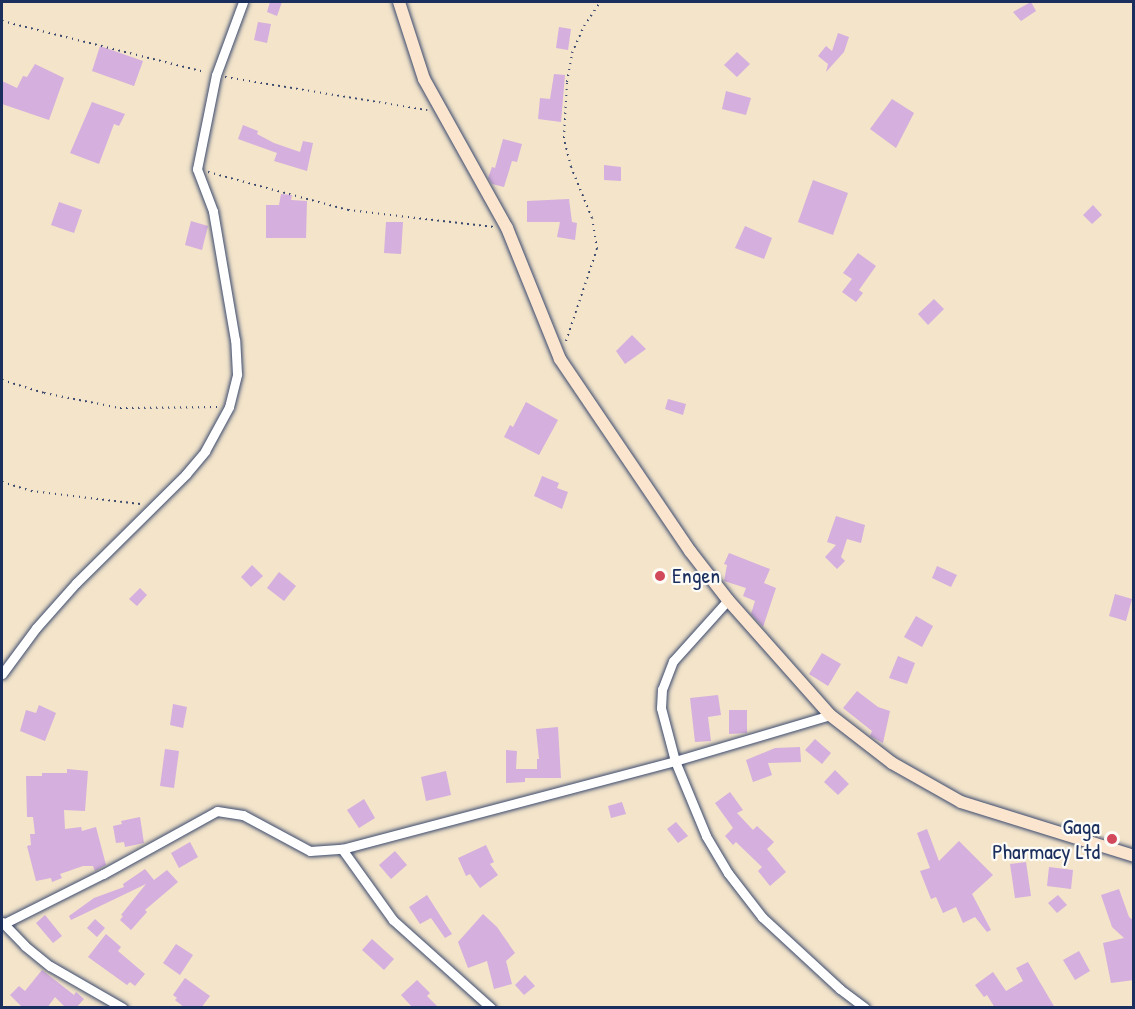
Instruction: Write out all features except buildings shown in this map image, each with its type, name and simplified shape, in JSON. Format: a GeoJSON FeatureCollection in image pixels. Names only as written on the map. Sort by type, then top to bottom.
{"type":"FeatureCollection","features":[{"type":"Feature","properties":{"kind":"main road"},"geometry":{"type":"LineString","coordinates":[[399,2],[424,79],[507,228],[560,359],[690,551],[728,600],[830,715],[892,763],[961,802],[1133,857]]}},
{"type":"Feature","properties":{"kind":"street"},"geometry":{"type":"LineString","coordinates":[[2,674],[36,628],[76,583],[155,506],[205,451],[229,407],[237,374],[236,340],[213,211],[197,169],[216,75],[243,2]]}},
{"type":"Feature","properties":{"kind":"street"},"geometry":{"type":"LineString","coordinates":[[728,600],[673,661],[662,689],[662,708],[675,761],[706,836],[728,873],[755,908],[795,949],[865,1008]]}},
{"type":"Feature","properties":{"kind":"street"},"geometry":{"type":"LineString","coordinates":[[123,1008],[50,966],[2,923],[103,874],[218,811],[243,815],[310,851],[342,849],[675,761],[830,715]]}},
{"type":"Feature","properties":{"kind":"street"},"geometry":{"type":"LineString","coordinates":[[342,849],[393,920],[491,1008]]}},
{"type":"Feature","properties":{"kind":"path"},"geometry":{"type":"LineString","coordinates":[[560,359],[597,249],[592,218],[571,167],[564,138],[567,82],[572,53],[584,26],[600,2]]}},
{"type":"Feature","properties":{"kind":"path"},"geometry":{"type":"LineString","coordinates":[[197,169],[348,210],[507,228]]}},
{"type":"Feature","properties":{"kind":"path"},"geometry":{"type":"LineString","coordinates":[[2,380],[44,393],[120,408],[229,407]]}},
{"type":"Feature","properties":{"kind":"path"},"geometry":{"type":"LineString","coordinates":[[2,482],[31,491],[155,506]]}},
{"type":"Feature","properties":{"kind":"place","name":"Engen"},"geometry":{"type":"Point","coordinates":[660,576]}},
{"type":"Feature","properties":{"kind":"place","name":"Gaga Pharmacy Ltd"},"geometry":{"type":"Point","coordinates":[1112,839]}}]}
